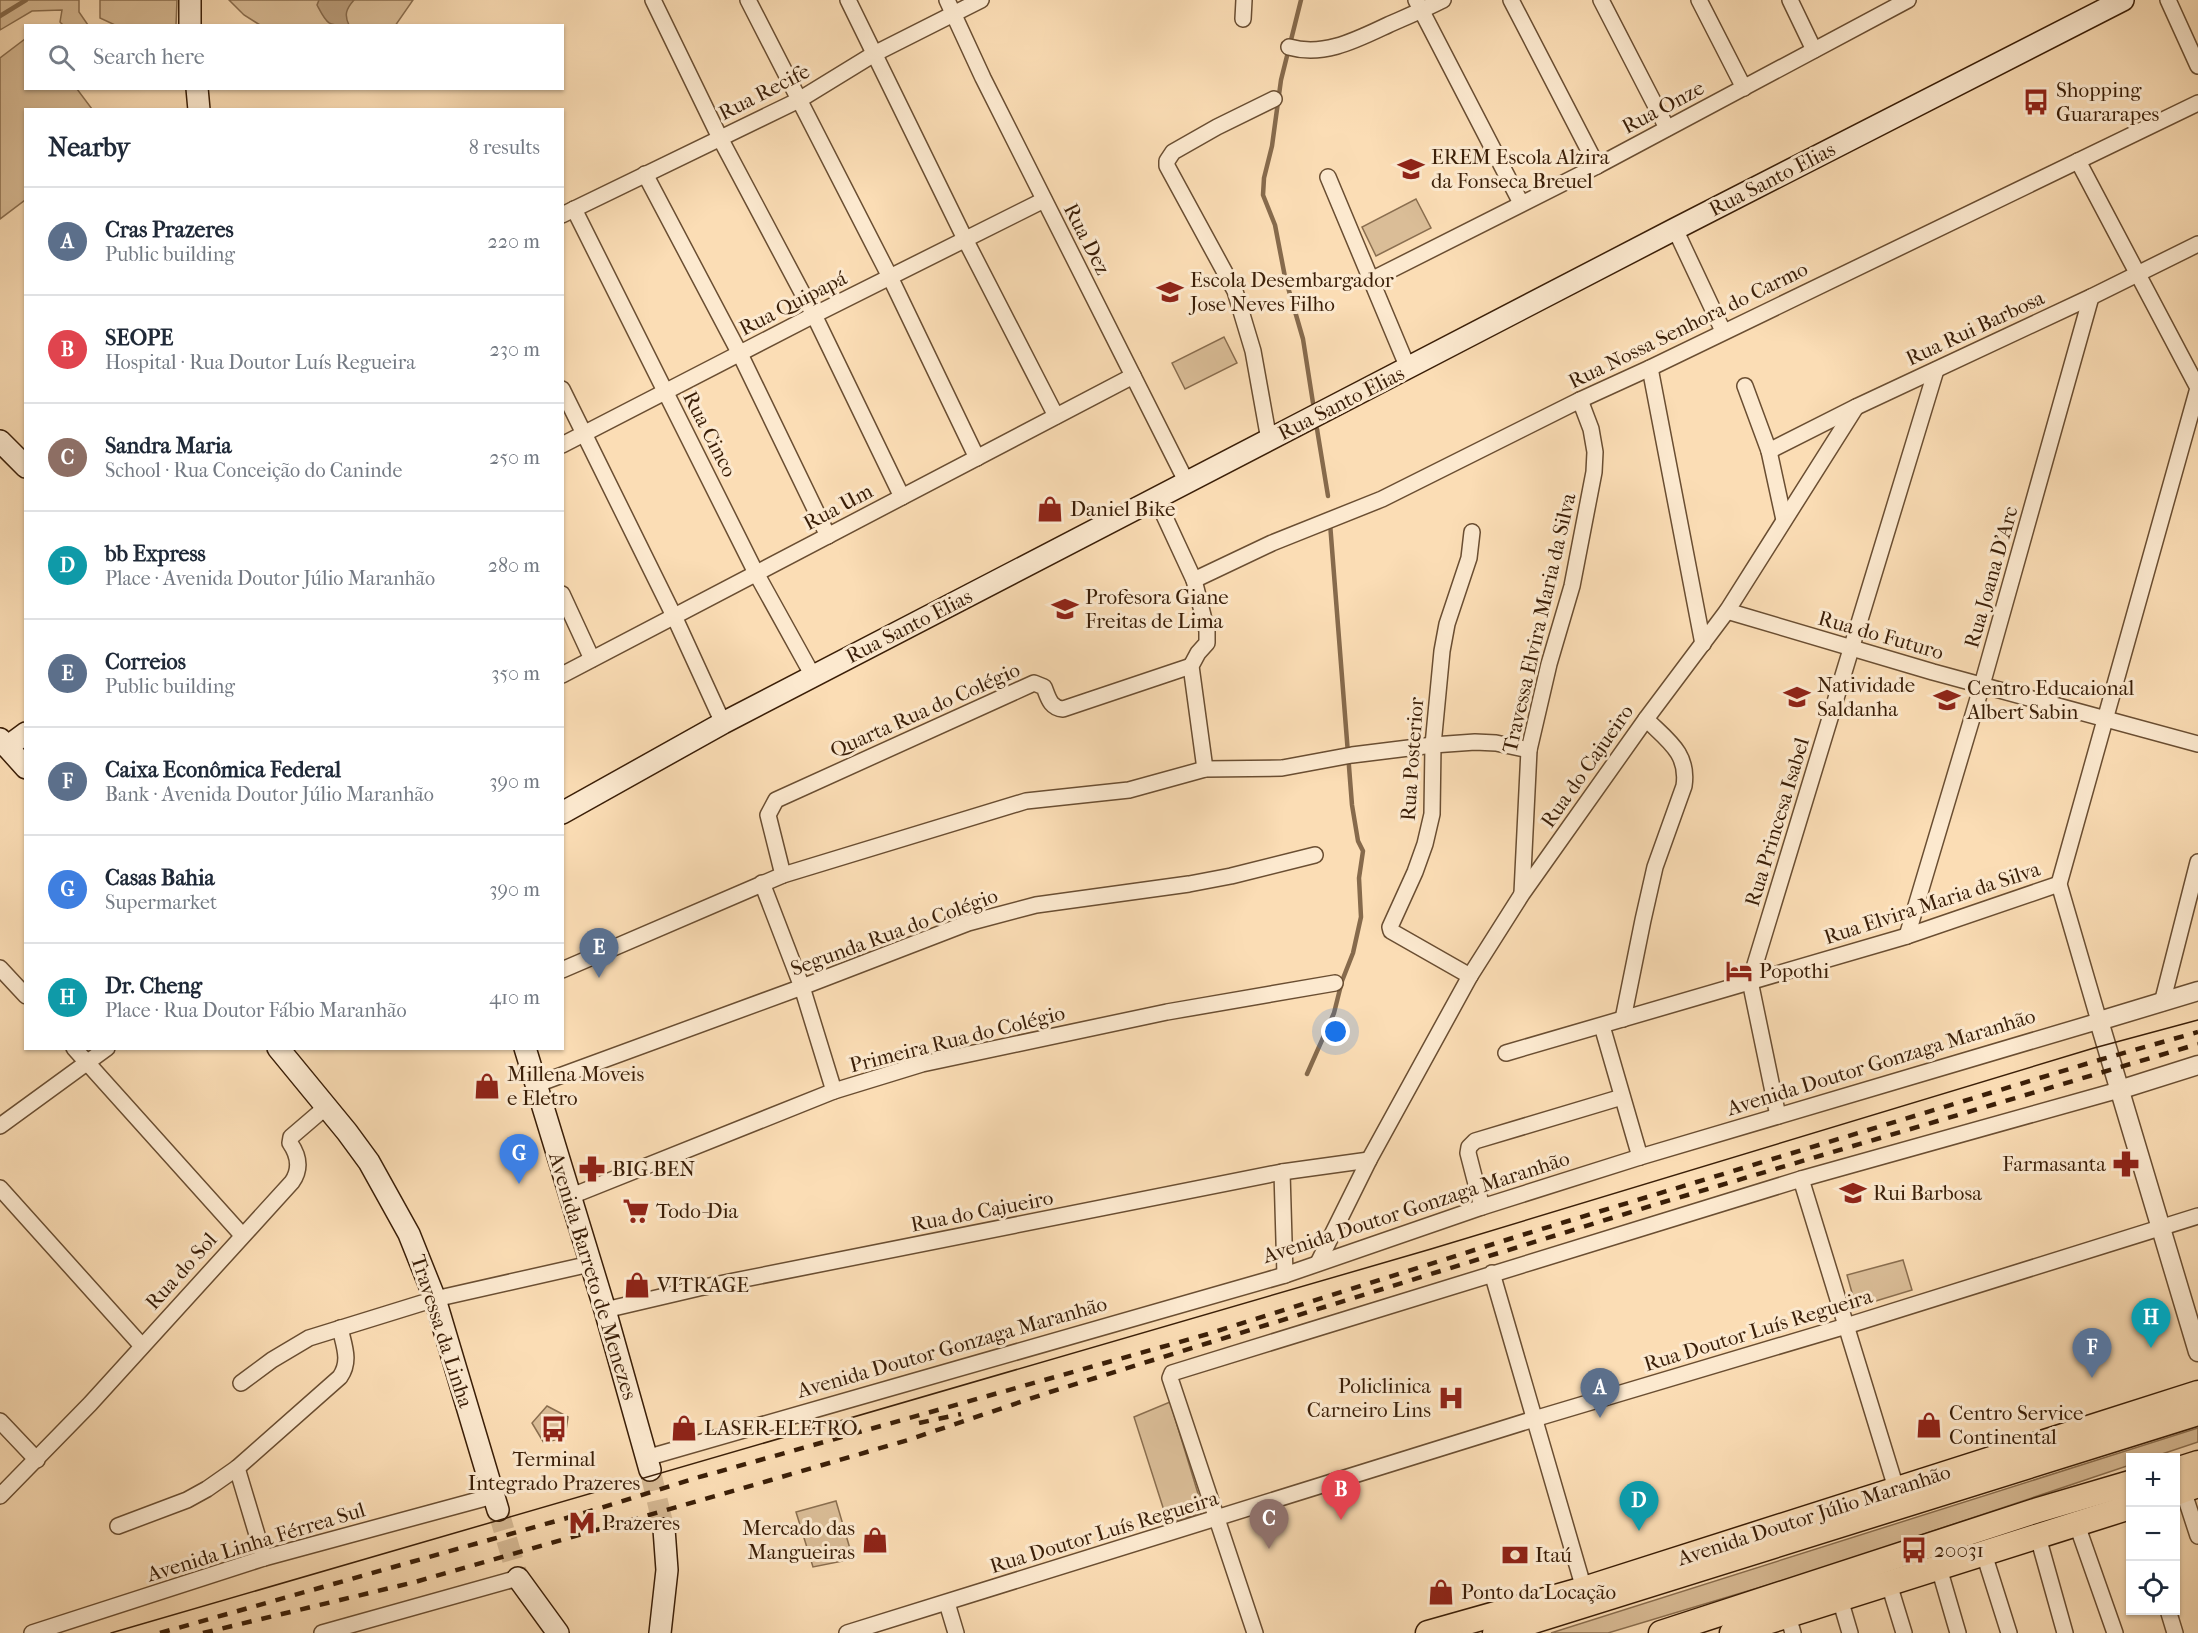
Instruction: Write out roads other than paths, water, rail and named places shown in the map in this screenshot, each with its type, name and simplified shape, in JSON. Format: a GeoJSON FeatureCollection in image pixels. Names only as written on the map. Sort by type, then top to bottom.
{"type":"FeatureCollection","features":[{"type":"Feature","properties":{"kind":"main road"},"geometry":{"type":"LineString","coordinates":[[189,0],[190,24]]}},
{"type":"Feature","properties":{"kind":"main road","name":"Rua Santo Elias"},"geometry":{"type":"LineString","coordinates":[[564,812],[723,723],[813,676],[1675,229],[2123,0]]}},
{"type":"Feature","properties":{"kind":"main road"},"geometry":{"type":"LineString","coordinates":[[196,90],[199,108]]}},
{"type":"Feature","properties":{"kind":"main road"},"geometry":{"type":"LineString","coordinates":[[0,441],[24,465]]}},
{"type":"Feature","properties":{"kind":"main road"},"geometry":{"type":"LineString","coordinates":[[24,734],[2,746],[24,766]]}},
{"type":"Feature","properties":{"kind":"main road","name":"Travessa da Linha"},"geometry":{"type":"LineString","coordinates":[[280,1050],[369,1162],[409,1234],[435,1299],[495,1503]]}},
{"type":"Feature","properties":{"kind":"main road","name":"Avenida Barreto de Menezes"},"geometry":{"type":"LineString","coordinates":[[526,1050],[605,1310],[648,1464]]}},
{"type":"Feature","properties":{"kind":"main road","name":"Avenida Doutor Júlio Maranhão"},"geometry":{"type":"LineString","coordinates":[[1428,1633],[1584,1588],[2198,1394]]}},
{"type":"Feature","properties":{"kind":"main road","name":"Avenida Doutor Júlio Maranhão"},"geometry":{"type":"LineString","coordinates":[[1495,1633],[2198,1413]]}},
{"type":"Feature","properties":{"kind":"main road"},"geometry":{"type":"LineString","coordinates":[[2183,1484],[2198,1463]]}},
{"type":"Feature","properties":{"kind":"main road"},"geometry":{"type":"LineString","coordinates":[[1661,1633],[2035,1511],[2126,1484]]}},
{"type":"Feature","properties":{"kind":"main road"},"geometry":{"type":"LineString","coordinates":[[1732,1633],[1790,1624],[1839,1599],[2126,1508]]}},
{"type":"Feature","properties":{"kind":"main road"},"geometry":{"type":"LineString","coordinates":[[660,1633],[667,1570],[664,1528]]}},
{"type":"Feature","properties":{"kind":"main road"},"geometry":{"type":"LineString","coordinates":[[518,1578],[558,1633]]}},
{"type":"Feature","properties":{"kind":"street"},"geometry":{"type":"LineString","coordinates":[[653,0],[720,138],[814,315],[902,497]]}},
{"type":"Feature","properties":{"kind":"street"},"geometry":{"type":"LineString","coordinates":[[748,0],[890,277],[977,458]]}},
{"type":"Feature","properties":{"kind":"street"},"geometry":{"type":"LineString","coordinates":[[848,0],[966,241],[1056,416]]}},
{"type":"Feature","properties":{"kind":"street","name":"Rua Recife"},"geometry":{"type":"LineString","coordinates":[[568,212],[799,100],[951,7],[981,0]]}},
{"type":"Feature","properties":{"kind":"street"},"geometry":{"type":"LineString","coordinates":[[1243,19],[1244,0]]}},
{"type":"Feature","properties":{"kind":"street"},"geometry":{"type":"LineString","coordinates":[[1289,47],[1302,51],[1333,47],[1360,38],[1419,5],[1443,0]]}},
{"type":"Feature","properties":{"kind":"street"},"geometry":{"type":"LineString","coordinates":[[1511,0],[1597,166]]}},
{"type":"Feature","properties":{"kind":"street"},"geometry":{"type":"LineString","coordinates":[[1601,0],[1667,128]]}},
{"type":"Feature","properties":{"kind":"street"},"geometry":{"type":"LineString","coordinates":[[1700,0],[1744,88]]}},
{"type":"Feature","properties":{"kind":"street"},"geometry":{"type":"LineString","coordinates":[[1790,0],[1814,50]]}},
{"type":"Feature","properties":{"kind":"street"},"geometry":{"type":"LineString","coordinates":[[2169,0],[2198,66]]}},
{"type":"Feature","properties":{"kind":"street","name":"Rua Onze"},"geometry":{"type":"LineString","coordinates":[[1371,280],[1597,166],[1814,50],[1898,2]]}},
{"type":"Feature","properties":{"kind":"street"},"geometry":{"type":"LineString","coordinates":[[1419,5],[1521,203]]}},
{"type":"Feature","properties":{"kind":"street","name":"Rua Dez"},"geometry":{"type":"LineString","coordinates":[[951,7],[983,78],[1187,483]]}},
{"type":"Feature","properties":{"kind":"street"},"geometry":{"type":"LineString","coordinates":[[1269,440],[1253,351],[1235,291],[1167,166],[1167,161],[1173,152],[1274,99]]}},
{"type":"Feature","properties":{"kind":"street","name":"Rua Nossa Senhora do Carmo"},"geometry":{"type":"LineString","coordinates":[[1194,580],[1272,543],[1382,499],[1580,400],[2198,103]]}},
{"type":"Feature","properties":{"kind":"street"},"geometry":{"type":"LineString","coordinates":[[2078,161],[2198,388],[2059,884],[2198,1352]]}},
{"type":"Feature","properties":{"kind":"street"},"geometry":{"type":"LineString","coordinates":[[645,174],[740,354],[828,536]]}},
{"type":"Feature","properties":{"kind":"street"},"geometry":{"type":"LineString","coordinates":[[1328,177],[1408,368]]}},
{"type":"Feature","properties":{"kind":"street","name":"Rua Quipapá"},"geometry":{"type":"LineString","coordinates":[[564,444],[1044,200]]}},
{"type":"Feature","properties":{"kind":"street","name":"Rua Cinco"},"geometry":{"type":"LineString","coordinates":[[568,212],[665,393],[756,573],[813,676]]}},
{"type":"Feature","properties":{"kind":"street"},"geometry":{"type":"LineString","coordinates":[[1675,229],[1723,332]]}},
{"type":"Feature","properties":{"kind":"street","name":"Rua Rui Barbosa"},"geometry":{"type":"LineString","coordinates":[[1770,451],[1856,407],[2091,297],[2198,244]]}},
{"type":"Feature","properties":{"kind":"street","name":"Rua Joana D'Arc"},"geometry":{"type":"LineString","coordinates":[[1907,936],[1982,685],[2091,297]]}},
{"type":"Feature","properties":{"kind":"street"},"geometry":{"type":"LineString","coordinates":[[1650,368],[1703,644]]}},
{"type":"Feature","properties":{"kind":"street","name":"Rua Princesa Isabel"},"geometry":{"type":"LineString","coordinates":[[1778,1116],[1750,981],[1936,370]]}},
{"type":"Feature","properties":{"kind":"street","name":"Rua Um"},"geometry":{"type":"LineString","coordinates":[[564,674],[1133,376]]}},
{"type":"Feature","properties":{"kind":"street"},"geometry":{"type":"LineString","coordinates":[[1745,386],[1770,451],[1784,520]]}},
{"type":"Feature","properties":{"kind":"street"},"geometry":{"type":"LineString","coordinates":[[564,393],[674,616],[723,723]]}},
{"type":"Feature","properties":{"kind":"street","name":"Travessa Elvira Maria da Silva"},"geometry":{"type":"LineString","coordinates":[[1522,894],[1529,750],[1549,664],[1572,586],[1594,472],[1595,452],[1591,429],[1580,400]]}},
{"type":"Feature","properties":{"kind":"street","name":"Rua do Cajueiro"},"geometry":{"type":"LineString","coordinates":[[1318,1263],[1369,1160],[1470,976],[1522,894],[1646,719],[1727,611],[1856,407]]}},
{"type":"Feature","properties":{"kind":"street"},"geometry":{"type":"LineString","coordinates":[[1156,498],[1194,580],[1207,631],[1208,641],[1191,666],[1205,769]]}},
{"type":"Feature","properties":{"kind":"street","name":"Rua Posterior"},"geometry":{"type":"LineString","coordinates":[[1470,976],[1391,931],[1390,927],[1415,872],[1432,814],[1434,745],[1442,651],[1469,558],[1472,532]]}},
{"type":"Feature","properties":{"kind":"street"},"geometry":{"type":"LineString","coordinates":[[564,598],[592,659]]}},
{"type":"Feature","properties":{"kind":"street","name":"Rua do Futuro"},"geometry":{"type":"LineString","coordinates":[[1727,611],[1850,648],[2198,744]]}},
{"type":"Feature","properties":{"kind":"street","name":"Quarta Rua do Colégio"},"geometry":{"type":"LineString","coordinates":[[783,875],[768,815],[776,800],[1034,683],[1044,687],[1049,701],[1055,707],[1063,710],[1191,666]]}},
{"type":"Feature","properties":{"kind":"street"},"geometry":{"type":"LineString","coordinates":[[1623,1019],[1653,878],[1686,774],[1677,750],[1646,719]]}},
{"type":"Feature","properties":{"kind":"street"},"geometry":{"type":"LineString","coordinates":[[564,969],[783,875],[1026,801],[1129,790],[1205,769],[1282,768],[1352,755],[1434,745],[1496,743],[1529,750]]}},
{"type":"Feature","properties":{"kind":"street","name":"Segunda Rua do Colégio"},"geometry":{"type":"LineString","coordinates":[[535,1085],[968,923],[1036,905],[1189,884],[1315,855]]}},
{"type":"Feature","properties":{"kind":"street"},"geometry":{"type":"LineString","coordinates":[[2162,1003],[2198,862]]}},
{"type":"Feature","properties":{"kind":"street"},"geometry":{"type":"LineString","coordinates":[[762,883],[802,987],[834,1091]]}},
{"type":"Feature","properties":{"kind":"street","name":"Rua Elvira Maria da Silva"},"geometry":{"type":"LineString","coordinates":[[1506,1053],[1907,936],[2059,884]]}},
{"type":"Feature","properties":{"kind":"street"},"geometry":{"type":"LineString","coordinates":[[0,968],[24,994]]}},
{"type":"Feature","properties":{"kind":"street","name":"Primeira Rua do Colégio"},"geometry":{"type":"LineString","coordinates":[[569,1197],[834,1091],[945,1059],[1167,1012],[1335,982]]}},
{"type":"Feature","properties":{"kind":"street","name":"Avenida Doutor Gonzaga Maranhão"},"geometry":{"type":"LineString","coordinates":[[648,1464],[1285,1275],[1482,1207],[1640,1157],[2198,991]]}},
{"type":"Feature","properties":{"kind":"street"},"geometry":{"type":"LineString","coordinates":[[1602,1026],[1640,1157]]}},
{"type":"Feature","properties":{"kind":"street"},"geometry":{"type":"LineString","coordinates":[[76,1050],[242,1235]]}},
{"type":"Feature","properties":{"kind":"street"},"geometry":{"type":"LineString","coordinates":[[0,1126],[104,1050]]}},
{"type":"Feature","properties":{"kind":"street"},"geometry":{"type":"LineString","coordinates":[[1255,1633],[1170,1376],[1172,1373],[1801,1179],[2198,1065]]}},
{"type":"Feature","properties":{"kind":"street"},"geometry":{"type":"LineString","coordinates":[[1482,1207],[1468,1153],[1471,1144],[1622,1097]]}},
{"type":"Feature","properties":{"kind":"street","name":"Rua do Sol"},"geometry":{"type":"LineString","coordinates":[[0,1496],[142,1346],[294,1179],[298,1155],[290,1143],[293,1134],[326,1107]]}},
{"type":"Feature","properties":{"kind":"street","name":"Rua do Cajueiro"},"geometry":{"type":"LineString","coordinates":[[605,1310],[710,1286],[1282,1172],[1369,1160]]}},
{"type":"Feature","properties":{"kind":"street"},"geometry":{"type":"LineString","coordinates":[[1282,1172],[1285,1275]]}},
{"type":"Feature","properties":{"kind":"street"},"geometry":{"type":"LineString","coordinates":[[1801,1179],[1896,1488]]}},
{"type":"Feature","properties":{"kind":"street"},"geometry":{"type":"LineString","coordinates":[[0,1188],[142,1346]]}},
{"type":"Feature","properties":{"kind":"street","name":"Rua Doutor Luís Regueira"},"geometry":{"type":"LineString","coordinates":[[848,1633],[1534,1419],[1846,1326],[2198,1216]]}},
{"type":"Feature","properties":{"kind":"street"},"geometry":{"type":"LineString","coordinates":[[241,1383],[302,1341],[339,1328],[435,1299],[590,1264]]}},
{"type":"Feature","properties":{"kind":"street"},"geometry":{"type":"LineString","coordinates":[[1492,1273],[1584,1588]]}},
{"type":"Feature","properties":{"kind":"street"},"geometry":{"type":"LineString","coordinates":[[118,1526],[187,1500],[237,1468],[340,1377],[345,1370],[346,1357],[339,1328]]}},
{"type":"Feature","properties":{"kind":"street"},"geometry":{"type":"LineString","coordinates":[[0,1421],[36,1460]]}},
{"type":"Feature","properties":{"kind":"street"},"geometry":{"type":"LineString","coordinates":[[237,1468],[264,1558]]}},
{"type":"Feature","properties":{"kind":"street"},"geometry":{"type":"LineString","coordinates":[[2183,1484],[2198,1536]]}},
{"type":"Feature","properties":{"kind":"street","name":"Avenida Linha Férrea Sul"},"geometry":{"type":"LineString","coordinates":[[32,1633],[264,1558],[495,1503]]}},
{"type":"Feature","properties":{"kind":"street"},"geometry":{"type":"LineString","coordinates":[[2077,1525],[2115,1633]]}},
{"type":"Feature","properties":{"kind":"street"},"geometry":{"type":"LineString","coordinates":[[2038,1537],[2066,1633]]}},
{"type":"Feature","properties":{"kind":"street"},"geometry":{"type":"LineString","coordinates":[[1984,1554],[2009,1633]]}},
{"type":"Feature","properties":{"kind":"street"},"geometry":{"type":"LineString","coordinates":[[1939,1568],[1958,1633]]}},
{"type":"Feature","properties":{"kind":"street"},"geometry":{"type":"LineString","coordinates":[[322,1633],[518,1578]]}},
{"type":"Feature","properties":{"kind":"street"},"geometry":{"type":"LineString","coordinates":[[1889,1584],[1904,1633]]}},
{"type":"Feature","properties":{"kind":"street"},"geometry":{"type":"LineString","coordinates":[[1839,1599],[1850,1633]]}},
{"type":"Feature","properties":{"kind":"street"},"geometry":{"type":"LineString","coordinates":[[947,1603],[956,1633]]}},
{"type":"Feature","properties":{"kind":"street"},"geometry":{"type":"LineString","coordinates":[[2169,1615],[2175,1633]]}},
{"type":"Feature","properties":{"kind":"waterway"},"geometry":{"type":"LineString","coordinates":[[0,16],[26,0]]}},
{"type":"Feature","properties":{"kind":"waterway"},"geometry":{"type":"LineString","coordinates":[[1301,0],[1281,80],[1263,195],[1275,225],[1285,277],[1303,339],[1313,403]]}},
{"type":"Feature","properties":{"kind":"waterway"},"geometry":{"type":"LineString","coordinates":[[1317,429],[1328,496]]}},
{"type":"Feature","properties":{"kind":"waterway"},"geometry":{"type":"LineString","coordinates":[[1307,1074],[1334,1013],[1342,981],[1353,953],[1361,917],[1359,878],[1363,851],[1358,841],[1352,805],[1330,523]]}},
{"type":"Feature","properties":{"kind":"tunnel"},"geometry":{"type":"LineString","coordinates":[[650,1470],[664,1529]]}},
{"type":"Feature","properties":{"kind":"tunnel"},"geometry":{"type":"LineString","coordinates":[[498,1510],[518,1578]]}},
{"type":"Feature","properties":{"kind":"tram line"},"geometry":{"type":"LineString","coordinates":[[111,1633],[1431,1249],[2094,1048],[2198,1020]]}},
{"type":"Feature","properties":{"kind":"railway"},"geometry":{"type":"LineString","coordinates":[[160,1633],[581,1514],[696,1478],[1208,1334],[1522,1235],[2198,1032]]}},
{"type":"Feature","properties":{"kind":"railway"},"geometry":{"type":"LineString","coordinates":[[203,1633],[415,1582],[908,1440],[1050,1392],[1657,1204],[2198,1044]]}},
{"type":"Feature","properties":{"kind":"railway"},"geometry":{"type":"LineString","coordinates":[[919,1423],[961,1414]]}},
{"type":"Feature","properties":{"kind":"place","name":"Shopping Guararapes"},"geometry":{"type":"Point","coordinates":[2036,102]}},
{"type":"Feature","properties":{"kind":"place","name":"EREM Escola Alzira da Fonseca Breuel"},"geometry":{"type":"Point","coordinates":[1411,169]}},
{"type":"Feature","properties":{"kind":"place","name":"Escola Desembargador Jose Neves Filho"},"geometry":{"type":"Point","coordinates":[1170,292]}},
{"type":"Feature","properties":{"kind":"place","name":"Daniel Bike"},"geometry":{"type":"Point","coordinates":[1050,509]}},
{"type":"Feature","properties":{"kind":"place","name":"Profesora Giane Freitas de Lima"},"geometry":{"type":"Point","coordinates":[1065,609]}},
{"type":"Feature","properties":{"kind":"place","name":"Natividade Saldanha"},"geometry":{"type":"Point","coordinates":[1797,697]}},
{"type":"Feature","properties":{"kind":"place","name":"Centro Educaional Albert Sabin"},"geometry":{"type":"Point","coordinates":[1947,700]}},
{"type":"Feature","properties":{"kind":"place","name":"Popothi"},"geometry":{"type":"Point","coordinates":[1739,971]}},
{"type":"Feature","properties":{"kind":"place","name":"Correios"},"geometry":{"type":"Point","coordinates":[599,978]}},
{"type":"Feature","properties":{"kind":"place","name":"Millena Moveis e Eletro"},"geometry":{"type":"Point","coordinates":[487,1086]}},
{"type":"Feature","properties":{"kind":"place","name":"Farmasanta"},"geometry":{"type":"Point","coordinates":[2126,1164]}},
{"type":"Feature","properties":{"kind":"place","name":"BIG BEN"},"geometry":{"type":"Point","coordinates":[592,1169]}},
{"type":"Feature","properties":{"kind":"place","name":"Casas Bahia"},"geometry":{"type":"Point","coordinates":[519,1184]}},
{"type":"Feature","properties":{"kind":"place","name":"Rui Barbosa"},"geometry":{"type":"Point","coordinates":[1853,1193]}},
{"type":"Feature","properties":{"kind":"place","name":"Todo-Dia"},"geometry":{"type":"Point","coordinates":[636,1211]}},
{"type":"Feature","properties":{"kind":"place","name":"VITRAGE"},"geometry":{"type":"Point","coordinates":[637,1285]}},
{"type":"Feature","properties":{"kind":"place","name":"Dr. Cheng"},"geometry":{"type":"Point","coordinates":[2151,1348]}},
{"type":"Feature","properties":{"kind":"place","name":"Caixa Econômica Federal"},"geometry":{"type":"Point","coordinates":[2092,1378]}},
{"type":"Feature","properties":{"kind":"place","name":"Policlinica Carneiro Lins"},"geometry":{"type":"Point","coordinates":[1451,1398]}},
{"type":"Feature","properties":{"kind":"place","name":"Cras Prazeres"},"geometry":{"type":"Point","coordinates":[1600,1418]}},
{"type":"Feature","properties":{"kind":"place","name":"Centro Service Continental"},"geometry":{"type":"Point","coordinates":[1929,1425]}},
{"type":"Feature","properties":{"kind":"place","name":"LASER ELETRO"},"geometry":{"type":"Point","coordinates":[684,1428]}},
{"type":"Feature","properties":{"kind":"place","name":"Terminal Integrado Prazeres"},"geometry":{"type":"Point","coordinates":[554,1429]}},
{"type":"Feature","properties":{"kind":"place","name":"SEOPE"},"geometry":{"type":"Point","coordinates":[1341,1520]}},
{"type":"Feature","properties":{"kind":"place","name":"Prazeres"},"geometry":{"type":"Point","coordinates":[582,1523]}},
{"type":"Feature","properties":{"kind":"place","name":"bb Express"},"geometry":{"type":"Point","coordinates":[1639,1531]}},
{"type":"Feature","properties":{"kind":"place","name":"Mercado das Mangueiras"},"geometry":{"type":"Point","coordinates":[875,1540]}},
{"type":"Feature","properties":{"kind":"place","name":"Sandra Maria"},"geometry":{"type":"Point","coordinates":[1269,1549]}},
{"type":"Feature","properties":{"kind":"place","name":"20031"},"geometry":{"type":"Point","coordinates":[1914,1550]}},
{"type":"Feature","properties":{"kind":"place","name":"Itaú"},"geometry":{"type":"Point","coordinates":[1515,1555]}},
{"type":"Feature","properties":{"kind":"place","name":"Ponto da Locação"},"geometry":{"type":"Point","coordinates":[1441,1592]}}]}
